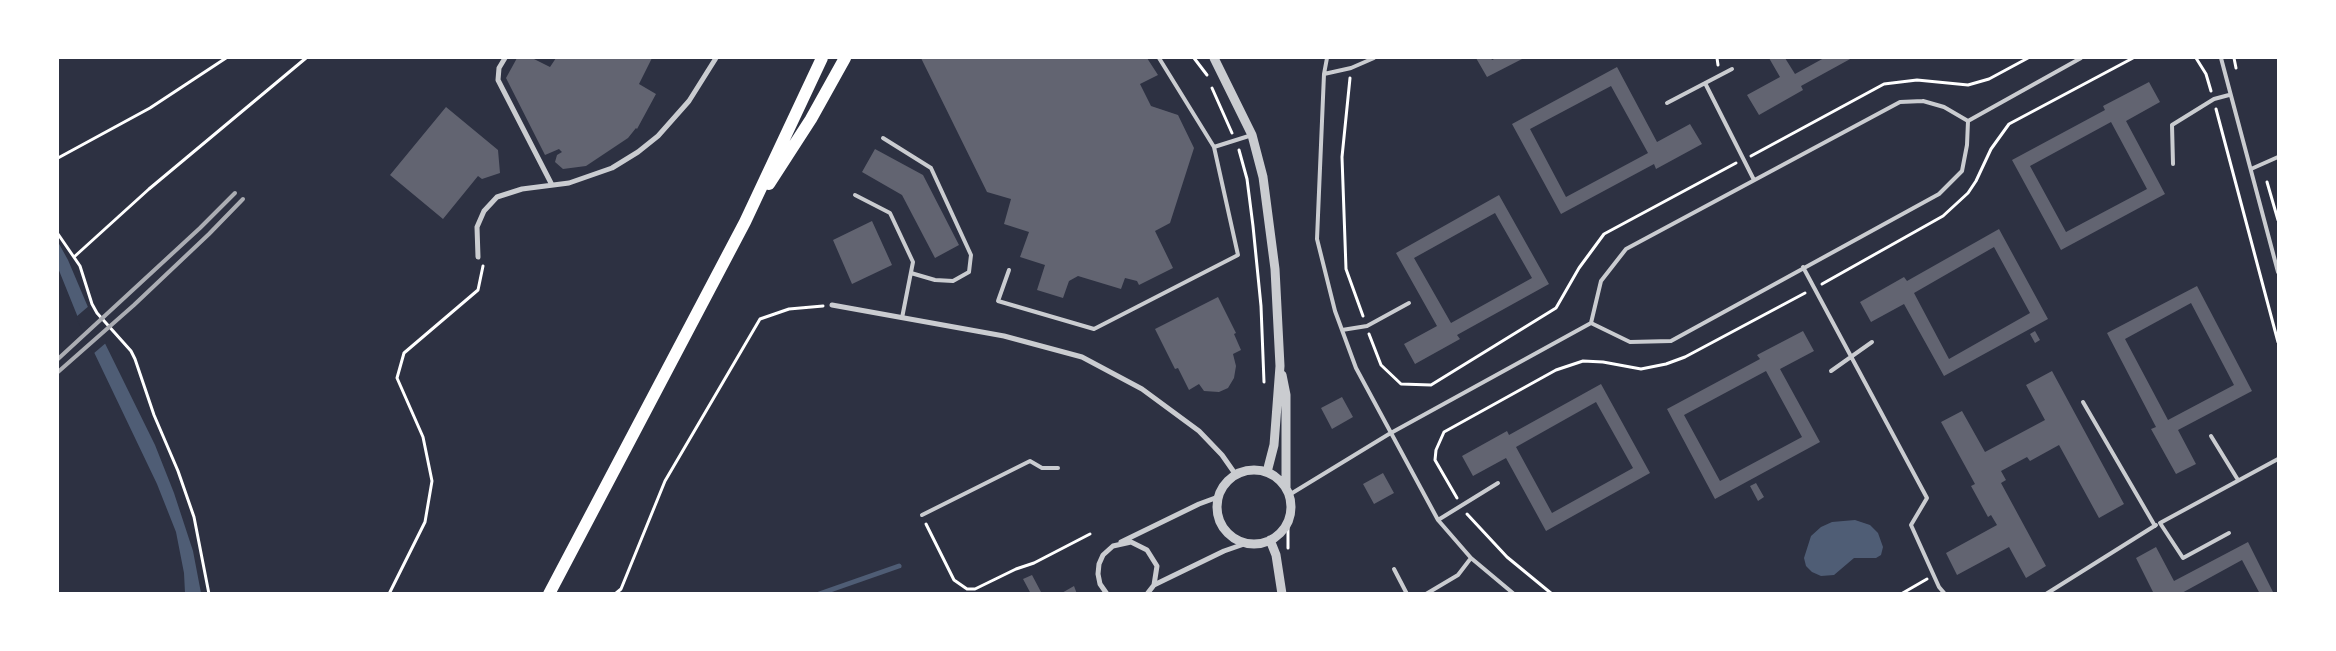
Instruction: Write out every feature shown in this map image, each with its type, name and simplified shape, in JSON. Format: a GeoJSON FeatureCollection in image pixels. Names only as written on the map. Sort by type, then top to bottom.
{"type":"FeatureCollection","features":[{"type":"Feature","properties":{"kind":"main road"},"geometry":{"type":"LineString","coordinates":[[549,594],[745,222],[822,58]]}},
{"type":"Feature","properties":{"kind":"main road"},"geometry":{"type":"LineString","coordinates":[[745,222],[811,120],[845,58]]}},
{"type":"Feature","properties":{"kind":"street"},"geometry":{"type":"LineString","coordinates":[[505,58],[499,68],[498,80],[552,185]]}},
{"type":"Feature","properties":{"kind":"street"},"geometry":{"type":"LineString","coordinates":[[478,257],[478,227],[484,211],[497,197],[522,189],[568,183],[612,168],[638,152],[658,136],[689,101],[716,58]]}},
{"type":"Feature","properties":{"kind":"street"},"geometry":{"type":"LineString","coordinates":[[1214,58],[1252,135],[1263,177],[1274,260],[1280,366],[1274,445],[1267,472]]}},
{"type":"Feature","properties":{"kind":"street"},"geometry":{"type":"LineString","coordinates":[[832,305],[1004,336],[1082,357],[1142,389],[1199,431],[1222,455],[1236,474]]}},
{"type":"Feature","properties":{"kind":"street"},"geometry":{"type":"LineString","coordinates":[[1280,366],[1286,395],[1287,492],[1291,504],[1288,522],[1284,529],[1270,540],[1258,544],[1235,539],[1226,531],[1220,521],[1217,509],[1218,498],[1228,480],[1236,474],[1256,470],[1267,472],[1274,476],[1287,492]]}},
{"type":"Feature","properties":{"kind":"street"},"geometry":{"type":"LineString","coordinates":[[1107,594],[1100,584],[1098,569],[1103,555],[1112,546],[1199,504],[1218,498]]}},
{"type":"Feature","properties":{"kind":"street"},"geometry":{"type":"LineString","coordinates":[[1270,540],[1276,555],[1282,594]]}},
{"type":"Feature","properties":{"kind":"street"},"geometry":{"type":"LineString","coordinates":[[1112,546],[1131,542],[1148,550],[1156,566],[1154,585]]}},
{"type":"Feature","properties":{"kind":"street"},"geometry":{"type":"LineString","coordinates":[[1147,594],[1154,585],[1224,551],[1247,543]]}},
{"type":"Feature","properties":{"kind":"lane"},"geometry":{"type":"LineString","coordinates":[[1009,270],[998,301],[1094,329],[1238,255],[1214,147],[1159,58]]}},
{"type":"Feature","properties":{"kind":"lane"},"geometry":{"type":"LineString","coordinates":[[1327,58],[1324,74],[1317,239],[1335,311],[1356,368],[1389,434],[1438,520],[1471,558],[1514,594]]}},
{"type":"Feature","properties":{"kind":"lane"},"geometry":{"type":"LineString","coordinates":[[1324,74],[1352,68],[1374,58]]}},
{"type":"Feature","properties":{"kind":"lane"},"geometry":{"type":"LineString","coordinates":[[1968,121],[2081,58]]}},
{"type":"Feature","properties":{"kind":"lane"},"geometry":{"type":"LineString","coordinates":[[2221,58],[2229,95],[2278,272]]}},
{"type":"Feature","properties":{"kind":"lane"},"geometry":{"type":"LineString","coordinates":[[1668,102],[1732,69]]}},
{"type":"Feature","properties":{"kind":"lane"},"geometry":{"type":"LineString","coordinates":[[1705,84],[1754,180]]}},
{"type":"Feature","properties":{"kind":"lane"},"geometry":{"type":"LineString","coordinates":[[2173,164],[2172,125],[2214,99],[2229,95]]}},
{"type":"Feature","properties":{"kind":"lane"},"geometry":{"type":"LineString","coordinates":[[1287,492],[1591,322],[1601,281],[1626,249],[1900,102],[1923,100],[1944,108],[1968,121]]}},
{"type":"Feature","properties":{"kind":"lane"},"geometry":{"type":"LineString","coordinates":[[1591,322],[1630,342],[1672,341],[1803,267],[1939,194],[1962,171],[1967,145],[1968,121]]}},
{"type":"Feature","properties":{"kind":"lane"},"geometry":{"type":"LineString","coordinates":[[1214,147],[1252,135]]}},
{"type":"Feature","properties":{"kind":"lane"},"geometry":{"type":"LineString","coordinates":[[883,138],[931,168],[972,255],[968,272],[953,281],[935,280],[911,273]]}},
{"type":"Feature","properties":{"kind":"lane"},"geometry":{"type":"LineString","coordinates":[[2251,169],[2278,157]]}},
{"type":"Feature","properties":{"kind":"lane"},"geometry":{"type":"LineString","coordinates":[[856,195],[890,213],[913,262],[902,318]]}},
{"type":"Feature","properties":{"kind":"lane"},"geometry":{"type":"LineString","coordinates":[[1803,267],[1927,498],[1911,526],[1945,594]]}},
{"type":"Feature","properties":{"kind":"lane"},"geometry":{"type":"LineString","coordinates":[[1342,330],[1366,326],[1409,303]]}},
{"type":"Feature","properties":{"kind":"lane"},"geometry":{"type":"LineString","coordinates":[[1831,370],[1872,342]]}},
{"type":"Feature","properties":{"kind":"lane"},"geometry":{"type":"LineString","coordinates":[[2083,402],[2155,526]]}},
{"type":"Feature","properties":{"kind":"lane"},"geometry":{"type":"LineString","coordinates":[[2211,436],[2238,480]]}},
{"type":"Feature","properties":{"kind":"lane"},"geometry":{"type":"LineString","coordinates":[[2046,594],[2160,523],[2278,459]]}},
{"type":"Feature","properties":{"kind":"lane"},"geometry":{"type":"LineString","coordinates":[[922,515],[1030,461],[1042,468],[1058,468]]}},
{"type":"Feature","properties":{"kind":"lane"},"geometry":{"type":"LineString","coordinates":[[1438,520],[1460,504],[1498,483]]}},
{"type":"Feature","properties":{"kind":"lane"},"geometry":{"type":"LineString","coordinates":[[2160,523],[2183,558],[2230,533]]}},
{"type":"Feature","properties":{"kind":"lane"},"geometry":{"type":"LineString","coordinates":[[1426,594],[1458,576],[1471,558]]}},
{"type":"Feature","properties":{"kind":"lane"},"geometry":{"type":"LineString","coordinates":[[1394,570],[1407,594]]}},
{"type":"Feature","properties":{"kind":"path"},"geometry":{"type":"LineString","coordinates":[[58,158],[150,108],[226,58]]}},
{"type":"Feature","properties":{"kind":"path"},"geometry":{"type":"LineString","coordinates":[[74,257],[149,189],[306,58]]}},
{"type":"Feature","properties":{"kind":"path"},"geometry":{"type":"LineString","coordinates":[[1352,68],[1342,157],[1346,269],[1381,365],[1401,384],[1431,385],[1556,308],[1579,268],[1604,234],[1884,84],[1917,80],[1968,85],[1988,79],[2028,58]]}},
{"type":"Feature","properties":{"kind":"path"},"geometry":{"type":"LineString","coordinates":[[2196,58],[2206,74],[2214,99],[2278,342]]}},
{"type":"Feature","properties":{"kind":"path"},"geometry":{"type":"LineString","coordinates":[[58,234],[83,273],[92,304],[97,313],[131,351],[138,366],[154,415],[178,471],[194,517],[209,594]]}},
{"type":"Feature","properties":{"kind":"path"},"geometry":{"type":"LineString","coordinates":[[389,594],[425,522],[432,481],[423,437],[397,378],[404,353],[478,290],[484,268],[478,257]]}},
{"type":"Feature","properties":{"kind":"path"},"geometry":{"type":"LineString","coordinates":[[615,594],[621,589],[665,480],[760,319],[789,309],[832,305]]}},
{"type":"Feature","properties":{"kind":"path"},"geometry":{"type":"LineString","coordinates":[[1443,476],[1471,520],[1507,557],[1552,594]]}},
{"type":"Feature","properties":{"kind":"path"},"geometry":{"type":"LineString","coordinates":[[922,515],[954,580],[967,589],[975,591],[1016,569],[1034,563],[1090,534]]}},
{"type":"Feature","properties":{"kind":"path"},"geometry":{"type":"LineString","coordinates":[[1901,594],[1934,575]]}},
{"type":"Feature","properties":{"kind":"water"},"geometry":{"type":"Polygon","coordinates":[[[58,242],[68,260],[93,319],[155,445],[174,493],[193,551],[201,593],[185,593],[184,573],[176,532],[157,484],[81,325],[58,268],[58,242]]]}},
{"type":"Feature","properties":{"kind":"water"},"geometry":{"type":"Polygon","coordinates":[[[1855,520],[1870,525],[1878,533],[1883,547],[1881,555],[1876,558],[1854,558],[1834,575],[1821,576],[1812,572],[1806,566],[1804,558],[1811,536],[1821,527],[1832,522],[1855,520]]]}},
{"type":"Feature","properties":{"kind":"pier"},"geometry":{"type":"Polygon","coordinates":[[[90,305],[107,342],[93,354],[76,317],[90,305]]]}},
{"type":"Feature","properties":{"kind":"building"},"geometry":{"type":"Polygon","coordinates":[[[517,58],[532,58],[550,67],[556,58],[652,58],[639,84],[656,94],[637,129],[628,138],[586,166],[563,169],[555,162],[557,155],[562,152],[559,149],[545,155],[506,78],[517,58]]]}},
{"type":"Feature","properties":{"kind":"building"},"geometry":{"type":"Polygon","coordinates":[[[921,58],[1147,58],[1158,75],[1140,84],[1151,106],[1178,115],[1194,148],[1170,223],[1155,231],[1173,268],[1139,285],[1137,281],[1125,278],[1121,289],[1078,276],[1069,281],[1063,298],[1037,290],[1045,265],[1020,257],[1029,232],[1004,224],[1011,199],[987,192],[921,58]]]}},
{"type":"Feature","properties":{"kind":"building"},"geometry":{"type":"Polygon","coordinates":[[[1476,58],[1491,58],[1492,60],[1496,58],[1524,58],[1487,77],[1476,58]]]}},
{"type":"Feature","properties":{"kind":"building"},"geometry":{"type":"Polygon","coordinates":[[[1769,58],[1785,58],[1795,74],[1824,58],[1852,58],[1801,86],[1803,90],[1759,115],[1747,95],[1780,77],[1769,58]]]}},
{"type":"Feature","properties":{"kind":"building"},"geometry":{"type":"Polygon","coordinates":[[[1617,67],[1657,142],[1690,124],[1702,144],[1656,169],[1654,164],[1561,214],[1512,124],[1617,67]],[[1611,86],[1530,129],[1566,197],[1648,153],[1611,86]]]}},
{"type":"Feature","properties":{"kind":"building"},"geometry":{"type":"Polygon","coordinates":[[[2149,82],[2160,102],[2126,121],[2165,194],[2061,250],[2012,160],[2105,110],[2103,106],[2149,82]],[[2111,122],[2030,166],[2066,232],[2147,189],[2111,122]]]}},
{"type":"Feature","properties":{"kind":"building"},"geometry":{"type":"Polygon","coordinates":[[[446,107],[498,150],[500,173],[482,179],[478,176],[443,219],[390,175],[446,107]]]}},
{"type":"Feature","properties":{"kind":"building"},"geometry":{"type":"Polygon","coordinates":[[[875,149],[923,175],[959,245],[935,258],[902,195],[862,172],[875,149]]]}},
{"type":"Feature","properties":{"kind":"building"},"geometry":{"type":"Polygon","coordinates":[[[1499,195],[1549,284],[1457,335],[1460,339],[1415,364],[1404,344],[1437,326],[1396,253],[1499,195]],[[1495,213],[1414,258],[1451,323],[1532,278],[1495,213]]]}},
{"type":"Feature","properties":{"kind":"building"},"geometry":{"type":"Polygon","coordinates":[[[872,221],[892,265],[852,284],[833,240],[872,221]]]}},
{"type":"Feature","properties":{"kind":"building"},"geometry":{"type":"Polygon","coordinates":[[[1999,229],[2048,319],[1944,376],[1904,304],[1871,322],[1860,302],[1904,277],[1907,281],[1999,229]],[[1994,247],[1914,293],[1949,359],[2030,313],[1994,247]]]}},
{"type":"Feature","properties":{"kind":"building"},"geometry":{"type":"Polygon","coordinates":[[[2197,286],[2252,391],[2178,430],[2196,464],[2176,474],[2151,429],[2156,427],[2107,333],[2197,286]],[[2191,303],[2125,339],[2168,420],[2234,385],[2191,303]]]}},
{"type":"Feature","properties":{"kind":"building"},"geometry":{"type":"Polygon","coordinates":[[[1218,297],[1236,333],[1234,334],[1241,350],[1233,354],[1236,366],[1234,378],[1228,388],[1219,392],[1204,391],[1199,384],[1189,390],[1178,368],[1175,369],[1155,329],[1218,297]]]}},
{"type":"Feature","properties":{"kind":"building"},"geometry":{"type":"Polygon","coordinates":[[[1803,331],[1814,351],[1780,369],[1820,442],[1715,499],[1667,409],[1760,359],[1757,355],[1803,331]],[[1766,371],[1684,415],[1720,481],[1802,437],[1766,371]]]}},
{"type":"Feature","properties":{"kind":"building"},"geometry":{"type":"Polygon","coordinates":[[[2035,331],[2040,340],[2035,343],[2030,334],[2035,331]]]}},
{"type":"Feature","properties":{"kind":"building"},"geometry":{"type":"Polygon","coordinates":[[[2052,371],[2124,504],[2099,518],[2059,445],[2030,461],[2027,457],[2001,471],[2006,480],[2001,483],[2046,566],[2026,578],[2009,547],[1957,575],[1946,553],[1997,525],[1991,515],[1988,517],[1971,486],[1975,484],[1941,422],[1962,411],[1985,452],[2045,420],[2026,385],[2052,371]]]}},
{"type":"Feature","properties":{"kind":"building"},"geometry":{"type":"Polygon","coordinates":[[[1601,384],[1650,473],[1546,531],[1506,458],[1473,476],[1462,456],[1507,431],[1509,435],[1601,384]],[[1596,402],[1516,447],[1552,513],[1633,468],[1596,402]]]}},
{"type":"Feature","properties":{"kind":"building"},"geometry":{"type":"Polygon","coordinates":[[[1342,397],[1353,417],[1332,429],[1321,408],[1342,397]]]}},
{"type":"Feature","properties":{"kind":"building"},"geometry":{"type":"Polygon","coordinates":[[[1383,473],[1394,493],[1374,504],[1363,484],[1383,473]]]}},
{"type":"Feature","properties":{"kind":"building"},"geometry":{"type":"Polygon","coordinates":[[[1756,483],[1764,497],[1758,501],[1750,486],[1756,483]]]}},
{"type":"Feature","properties":{"kind":"building"},"geometry":{"type":"Polygon","coordinates":[[[2248,542],[2274,594],[2260,594],[2242,560],[2180,594],[2154,594],[2136,558],[2156,547],[2174,581],[2248,542]]]}},
{"type":"Feature","properties":{"kind":"building"},"geometry":{"type":"Polygon","coordinates":[[[1032,575],[1041,594],[1031,594],[1023,579],[1032,575]]]}},
{"type":"Feature","properties":{"kind":"building"},"geometry":{"type":"Polygon","coordinates":[[[1074,586],[1077,594],[1060,594],[1074,586]]]}},
{"type":"Feature","properties":{"kind":"waterway"},"geometry":{"type":"LineString","coordinates":[[819,594],[899,566]]}},
{"type":"Feature","properties":{"kind":"railway"},"geometry":{"type":"LineString","coordinates":[[58,359],[200,228],[235,193]]}},
{"type":"Feature","properties":{"kind":"railway"},"geometry":{"type":"LineString","coordinates":[[58,372],[134,305],[243,199]]}}]}
